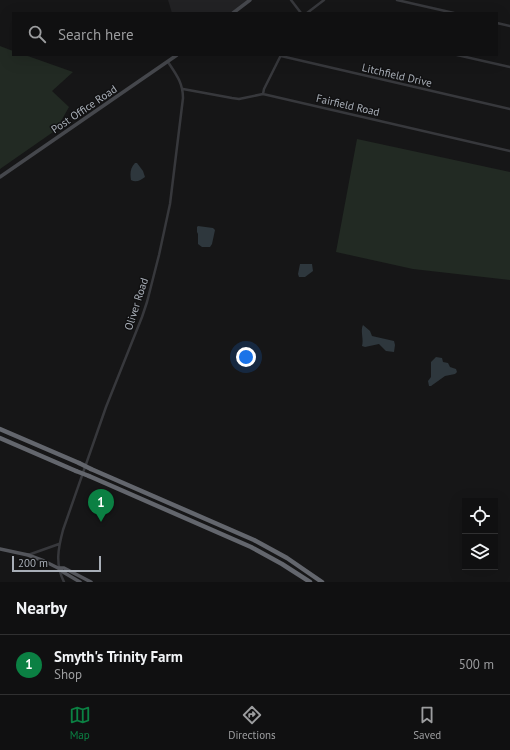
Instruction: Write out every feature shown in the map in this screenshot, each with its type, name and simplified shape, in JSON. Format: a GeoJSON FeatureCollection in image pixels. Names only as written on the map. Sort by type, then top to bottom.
{"type":"FeatureCollection","features":[{"type":"Feature","properties":{"kind":"highway"},"geometry":{"type":"LineString","coordinates":[[0,429],[254,540],[287,558],[322,582]]}},
{"type":"Feature","properties":{"kind":"highway"},"geometry":{"type":"LineString","coordinates":[[0,438],[251,547],[310,582]]}},
{"type":"Feature","properties":{"kind":"main road"},"geometry":{"type":"LineString","coordinates":[[0,550],[28,555],[58,568],[80,582]]}},
{"type":"Feature","properties":{"kind":"main road"},"geometry":{"type":"LineString","coordinates":[[58,568],[64,568],[91,582]]}},
{"type":"Feature","properties":{"kind":"street"},"geometry":{"type":"LineString","coordinates":[[234,12],[250,0]]}},
{"type":"Feature","properties":{"kind":"street"},"geometry":{"type":"LineString","coordinates":[[291,0],[300,12]]}},
{"type":"Feature","properties":{"kind":"street"},"geometry":{"type":"LineString","coordinates":[[308,12],[324,0]]}},
{"type":"Feature","properties":{"kind":"street"},"geometry":{"type":"LineString","coordinates":[[397,0],[450,12]]}},
{"type":"Feature","properties":{"kind":"street"},"geometry":{"type":"LineString","coordinates":[[498,23],[510,26]]}},
{"type":"Feature","properties":{"kind":"street","name":"Post Office Road"},"geometry":{"type":"LineString","coordinates":[[0,177],[176,56]]}},
{"type":"Feature","properties":{"kind":"street"},"geometry":{"type":"LineString","coordinates":[[263,94],[280,56]]}},
{"type":"Feature","properties":{"kind":"street","name":"Litchfield Drive"},"geometry":{"type":"LineString","coordinates":[[285,56],[510,109]]}},
{"type":"Feature","properties":{"kind":"street"},"geometry":{"type":"LineString","coordinates":[[461,56],[510,67]]}},
{"type":"Feature","properties":{"kind":"street","name":"Oliver Road"},"geometry":{"type":"LineString","coordinates":[[58,568],[59,544],[63,530],[103,414],[142,317],[159,255],[170,204],[182,105],[182,89],[177,76],[168,62]]}},
{"type":"Feature","properties":{"kind":"street","name":"Fairfield Road"},"geometry":{"type":"LineString","coordinates":[[182,89],[239,99],[263,94],[510,151]]}},
{"type":"Feature","properties":{"kind":"street"},"geometry":{"type":"LineString","coordinates":[[28,555],[59,544]]}},
{"type":"Feature","properties":{"kind":"street"},"geometry":{"type":"LineString","coordinates":[[58,568],[64,582]]}},
{"type":"Feature","properties":{"kind":"shaded area"},"geometry":{"type":"Polygon","coordinates":[[[168,0],[250,0],[233,12],[172,12],[168,0]]]}},
{"type":"Feature","properties":{"kind":"shaded area"},"geometry":{"type":"Polygon","coordinates":[[[0,46],[12,51],[12,56],[28,56],[73,72],[52,91],[69,107],[56,130],[0,169],[0,46]]]}},
{"type":"Feature","properties":{"kind":"shaded area"},"geometry":{"type":"Polygon","coordinates":[[[357,139],[510,172],[510,280],[413,269],[336,252],[357,139]]]}},
{"type":"Feature","properties":{"kind":"shaded area"},"geometry":{"type":"Polygon","coordinates":[[[135,163],[137,163],[143,171],[145,177],[137,181],[133,181],[131,180],[131,169],[135,163]]]}},
{"type":"Feature","properties":{"kind":"shaded area"},"geometry":{"type":"Polygon","coordinates":[[[198,226],[213,228],[215,230],[210,247],[202,247],[198,244],[198,226]]]}},
{"type":"Feature","properties":{"kind":"shaded area"},"geometry":{"type":"Polygon","coordinates":[[[300,264],[312,264],[313,271],[305,277],[299,277],[298,274],[300,264]]]}},
{"type":"Feature","properties":{"kind":"shaded area"},"geometry":{"type":"Polygon","coordinates":[[[363,325],[370,331],[372,336],[394,341],[394,352],[386,351],[379,344],[365,347],[362,346],[363,325]]]}},
{"type":"Feature","properties":{"kind":"shaded area"},"geometry":{"type":"Polygon","coordinates":[[[436,357],[442,358],[443,362],[448,363],[450,367],[456,369],[457,372],[455,374],[445,376],[429,386],[428,381],[431,377],[431,362],[436,357]]]}},
{"type":"Feature","properties":{"kind":"place","name":"Smyth's Trinity Farm"},"geometry":{"type":"Point","coordinates":[101,522]}}]}
